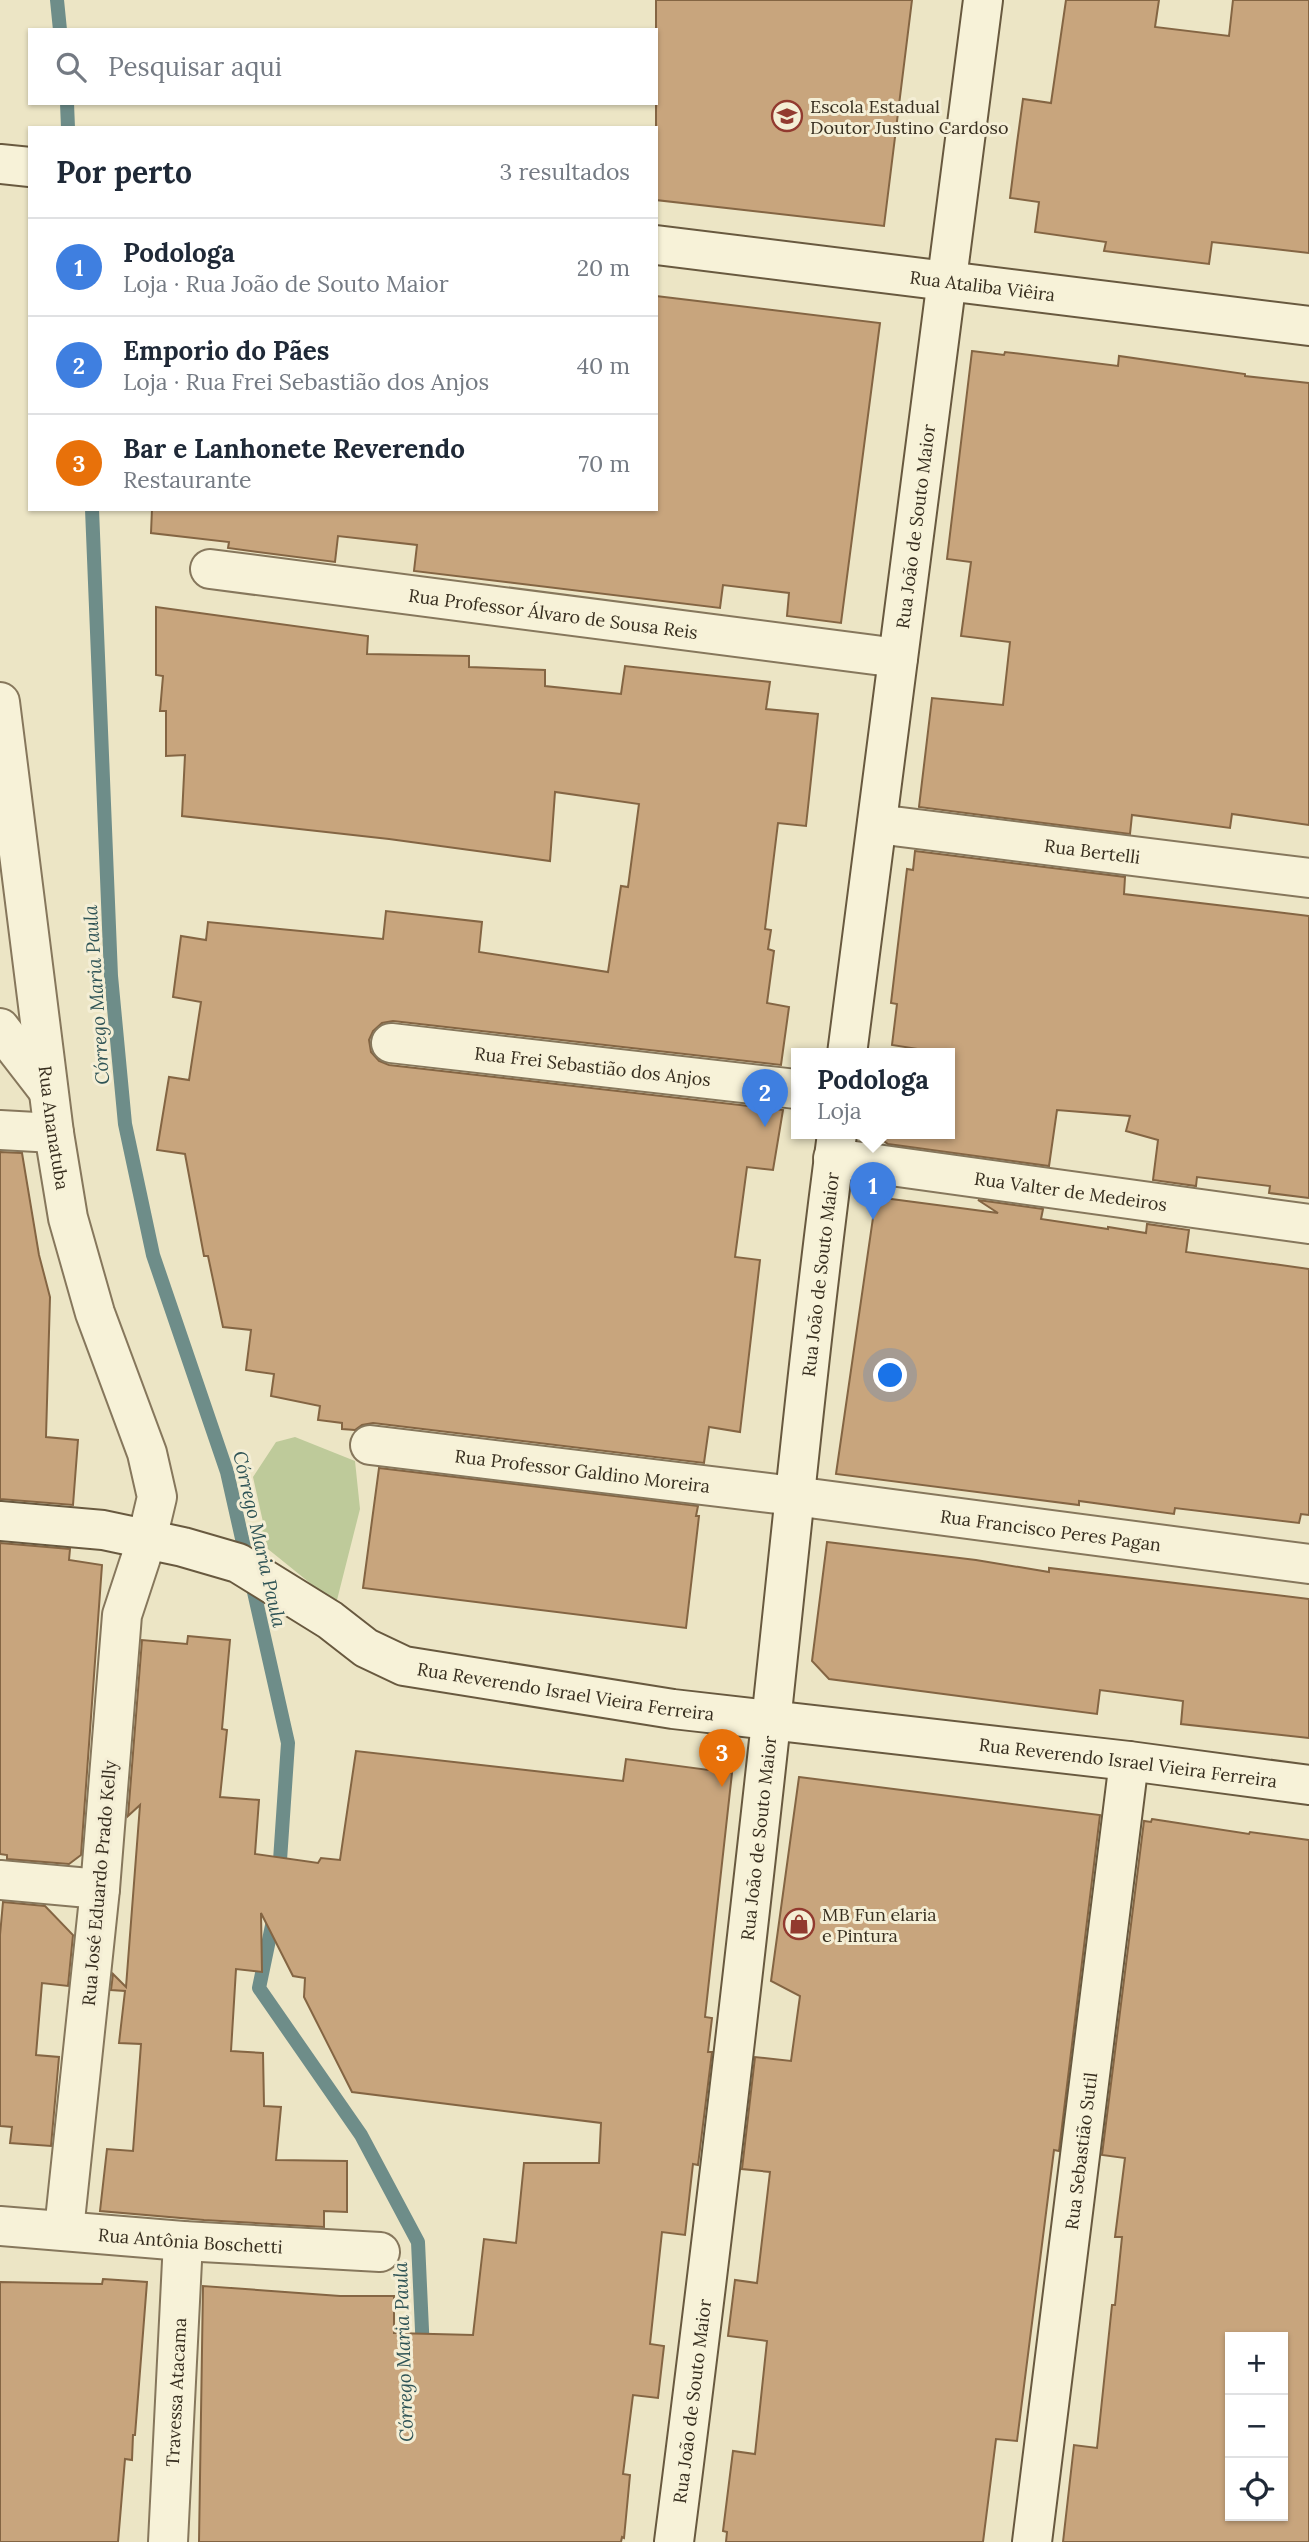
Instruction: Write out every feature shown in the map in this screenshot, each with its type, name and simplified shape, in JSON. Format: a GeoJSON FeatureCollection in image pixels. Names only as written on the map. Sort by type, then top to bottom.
{"type":"FeatureCollection","features":[{"type":"Feature","properties":{"kind":"street","name":"Rua João de Souto Maior"},"geometry":{"type":"LineString","coordinates":[[848,1048],[983,0]]}},
{"type":"Feature","properties":{"kind":"street","name":"Rua Ataliba Viêira"},"geometry":{"type":"LineString","coordinates":[[658,245],[1309,326]]}},
{"type":"Feature","properties":{"kind":"street","name":"Rua Professor Álvaro de Sousa Reis"},"geometry":{"type":"LineString","coordinates":[[210,569],[898,658]]}},
{"type":"Feature","properties":{"kind":"street","name":"Rua Ananatuba"},"geometry":{"type":"LineString","coordinates":[[0,702],[48,1091],[71,1230],[95,1313],[147,1453],[157,1497],[147,1539]]}},
{"type":"Feature","properties":{"kind":"street","name":"Rua Bertelli"},"geometry":{"type":"LineString","coordinates":[[877,824],[1309,878]]}},
{"type":"Feature","properties":{"kind":"street"},"geometry":{"type":"LineString","coordinates":[[0,1028],[48,1091]]}},
{"type":"Feature","properties":{"kind":"street","name":"Rua Frei Sebastião dos Anjos"},"geometry":{"type":"LineString","coordinates":[[391,1043],[791,1088]]}},
{"type":"Feature","properties":{"kind":"street"},"geometry":{"type":"LineString","coordinates":[[0,1130],[54,1133]]}},
{"type":"Feature","properties":{"kind":"street","name":"Rua João de Souto Maior"},"geometry":{"type":"LineString","coordinates":[[674,2542],[709,2264],[771,1720],[813,1318],[835,1146]]}},
{"type":"Feature","properties":{"kind":"street","name":"Rua Valter de Medeiros"},"geometry":{"type":"LineString","coordinates":[[835,1146],[1309,1224]]}},
{"type":"Feature","properties":{"kind":"street","name":"Rua Professor Galdino Moreira"},"geometry":{"type":"LineString","coordinates":[[370,1444],[794,1496]]}},
{"type":"Feature","properties":{"kind":"street","name":"Rua Francisco Peres Pagan"},"geometry":{"type":"LineString","coordinates":[[794,1496],[1309,1564]]}},
{"type":"Feature","properties":{"kind":"street","name":"Rua Reverendo Israel Vieira Ferreira"},"geometry":{"type":"LineString","coordinates":[[0,1521],[103,1530],[238,1563],[330,1620],[382,1658],[404,1666],[673,1709],[1129,1761],[1309,1785]]}},
{"type":"Feature","properties":{"kind":"street","name":"Rua José Eduardo Prado Kelly"},"geometry":{"type":"LineString","coordinates":[[64,2231],[100,1889],[122,1615],[147,1539]]}},
{"type":"Feature","properties":{"kind":"street","name":"Rua Sebastião Sutil"},"geometry":{"type":"LineString","coordinates":[[1032,2542],[1129,1761]]}},
{"type":"Feature","properties":{"kind":"street"},"geometry":{"type":"LineString","coordinates":[[0,1880],[100,1889]]}},
{"type":"Feature","properties":{"kind":"street","name":"Rua Antônia Boschetti"},"geometry":{"type":"LineString","coordinates":[[0,2226],[183,2241],[380,2252]]}},
{"type":"Feature","properties":{"kind":"street","name":"Travessa Atacama"},"geometry":{"type":"LineString","coordinates":[[168,2542],[183,2241]]}},
{"type":"Feature","properties":{"kind":"green space"},"geometry":{"type":"Polygon","coordinates":[[[295,1437],[355,1461],[360,1509],[336,1604],[258,1541],[263,1522],[253,1477],[276,1442],[295,1437]]]}},
{"type":"Feature","properties":{"kind":"building","name":"Escola Estadual Doutor Justino Cardoso"},"geometry":{"type":"Polygon","coordinates":[[[656,0],[912,0],[884,226],[658,200],[656,0]]]}},
{"type":"Feature","properties":{"kind":"building"},"geometry":{"type":"Polygon","coordinates":[[[1066,0],[1159,0],[1155,27],[1229,36],[1233,0],[1309,0],[1309,253],[1212,242],[1209,264],[1104,251],[1106,242],[1035,232],[1039,202],[1010,198],[1017,143],[1023,99],[1051,103],[1066,0]]]}},
{"type":"Feature","properties":{"kind":"building"},"geometry":{"type":"Polygon","coordinates":[[[658,296],[880,323],[841,623],[787,616],[789,593],[723,585],[720,608],[414,571],[417,545],[338,536],[335,562],[228,548],[229,542],[151,533],[152,511],[658,511],[658,296]]]}},
{"type":"Feature","properties":{"kind":"building"},"geometry":{"type":"Polygon","coordinates":[[[972,351],[1004,355],[1005,352],[1118,366],[1119,356],[1309,383],[1309,825],[1232,814],[1230,828],[1132,815],[1130,834],[919,807],[932,698],[1003,705],[1010,642],[961,636],[971,562],[947,559],[972,351]]]}},
{"type":"Feature","properties":{"kind":"building"},"geometry":{"type":"Polygon","coordinates":[[[156,607],[368,636],[367,654],[469,656],[469,667],[545,670],[545,686],[621,694],[625,666],[770,682],[766,709],[818,714],[806,826],[778,823],[765,929],[771,930],[768,949],[774,951],[767,1003],[789,1007],[781,1065],[393,1021],[382,1023],[373,1031],[369,1040],[371,1052],[379,1061],[389,1065],[783,1110],[773,1170],[747,1167],[735,1257],[760,1260],[740,1432],[709,1427],[704,1463],[373,1423],[362,1425],[355,1430],[342,1429],[342,1423],[318,1420],[320,1406],[271,1396],[274,1374],[246,1370],[251,1330],[223,1327],[208,1256],[204,1256],[185,1154],[157,1150],[169,1077],[189,1080],[201,1002],[173,997],[181,936],[206,940],[208,922],[383,939],[386,911],[482,922],[479,952],[608,972],[621,886],[628,887],[639,804],[555,792],[550,861],[389,839],[182,816],[185,755],[166,756],[166,711],[160,711],[163,676],[156,675],[156,607]]]}},
{"type":"Feature","properties":{"kind":"building"},"geometry":{"type":"Polygon","coordinates":[[[915,851],[1125,877],[1124,894],[1309,916],[1309,1198],[1269,1193],[1270,1186],[1197,1177],[1196,1186],[1153,1180],[1158,1140],[1126,1131],[1130,1116],[1057,1110],[1049,1166],[888,1144],[881,1139],[955,1139],[955,1048],[892,1045],[897,1004],[891,1003],[907,869],[913,870],[915,851]]]}},
{"type":"Feature","properties":{"kind":"building"},"geometry":{"type":"Polygon","coordinates":[[[0,1152],[22,1153],[39,1255],[50,1297],[46,1437],[78,1440],[73,1505],[0,1499],[0,1152]]]}},
{"type":"Feature","properties":{"kind":"building"},"geometry":{"type":"Polygon","coordinates":[[[876,1197],[998,1213],[978,1200],[1043,1209],[1041,1219],[1108,1229],[1146,1233],[1147,1224],[1189,1230],[1186,1252],[1309,1269],[1309,1515],[1301,1514],[1299,1523],[1175,1508],[1174,1514],[1079,1501],[1079,1505],[836,1474],[876,1197]]]}},
{"type":"Feature","properties":{"kind":"building"},"geometry":{"type":"Polygon","coordinates":[[[379,1468],[698,1506],[686,1628],[363,1588],[379,1468]]]}},
{"type":"Feature","properties":{"kind":"building"},"geometry":{"type":"Polygon","coordinates":[[[827,1542],[976,1560],[1049,1572],[1049,1568],[1309,1599],[1309,1738],[1181,1724],[1183,1701],[1100,1690],[1097,1714],[829,1679],[812,1661],[827,1542]]]}},
{"type":"Feature","properties":{"kind":"building"},"geometry":{"type":"Polygon","coordinates":[[[0,1543],[70,1549],[69,1560],[102,1565],[81,1855],[69,1864],[7,1859],[7,1855],[0,1854],[0,1543]]]}},
{"type":"Feature","properties":{"kind":"building"},"geometry":{"type":"Polygon","coordinates":[[[188,1636],[230,1640],[222,1729],[227,1730],[220,1797],[259,1800],[255,1854],[318,1863],[321,1858],[340,1860],[356,1751],[623,1781],[626,1759],[732,1773],[705,2017],[712,2018],[708,2052],[712,2052],[698,2165],[693,2164],[685,2235],[662,2232],[650,2344],[664,2346],[658,2398],[633,2395],[623,2474],[630,2475],[624,2538],[622,2537],[621,2542],[199,2542],[203,2286],[340,2296],[394,2296],[394,2333],[473,2335],[484,2239],[516,2243],[524,2163],[599,2163],[601,2123],[352,2092],[304,1997],[305,1978],[293,1976],[261,1913],[262,1972],[236,1969],[231,2051],[263,2053],[264,2106],[281,2107],[276,2160],[347,2161],[347,2212],[324,2211],[324,2227],[100,2211],[107,2149],[133,2151],[141,2044],[119,2043],[125,1991],[111,1990],[113,1974],[126,1987],[140,1805],[128,1816],[142,1640],[187,1644],[188,1636]]]}},
{"type":"Feature","properties":{"kind":"building"},"geometry":{"type":"Polygon","coordinates":[[[799,1777],[1100,1815],[1059,2151],[1054,2150],[1017,2441],[996,2439],[983,2542],[726,2542],[727,2532],[723,2531],[733,2451],[755,2454],[767,2341],[728,2336],[735,2280],[757,2283],[770,2172],[742,2169],[755,2057],[791,2061],[800,1996],[771,1981],[799,1777]]]}},
{"type":"Feature","properties":{"kind":"building"},"geometry":{"type":"Polygon","coordinates":[[[1152,1819],[1309,1840],[1309,2542],[1063,2542],[1074,2445],[1097,2448],[1112,2305],[1115,2305],[1122,2237],[1115,2237],[1125,2158],[1102,2155],[1144,1821],[1151,1822],[1152,1819]]]}},
{"type":"Feature","properties":{"kind":"building"},"geometry":{"type":"Polygon","coordinates":[[[3,1902],[45,1906],[73,1935],[68,1986],[42,1983],[36,2055],[59,2057],[51,2146],[10,2143],[12,2127],[0,2126],[0,1935],[3,1902]]]}},
{"type":"Feature","properties":{"kind":"building"},"geometry":{"type":"Polygon","coordinates":[[[103,2279],[147,2282],[135,2435],[132,2460],[125,2459],[118,2542],[0,2542],[0,2282],[102,2284],[103,2279]]]}},
{"type":"Feature","properties":{"kind":"waterway","name":"Córrego Maria Paula"},"geometry":{"type":"LineString","coordinates":[[57,0],[60,28]]}},
{"type":"Feature","properties":{"kind":"waterway","name":"Córrego Maria Paula"},"geometry":{"type":"LineString","coordinates":[[67,105],[68,126]]}},
{"type":"Feature","properties":{"kind":"waterway","name":"Córrego Maria Paula"},"geometry":{"type":"LineString","coordinates":[[92,511],[111,976],[125,1124],[153,1255],[227,1472],[288,1743],[279,1875]]}},
{"type":"Feature","properties":{"kind":"waterway","name":"Córrego Maria Paula"},"geometry":{"type":"LineString","coordinates":[[274,1916],[259,1988],[361,2135],[418,2242],[423,2352]]}},
{"type":"Feature","properties":{"kind":"place","name":"Escola Estadual Doutor Justino Cardoso"},"geometry":{"type":"Point","coordinates":[787,116]}},
{"type":"Feature","properties":{"kind":"place","name":"Emporio do Pães"},"geometry":{"type":"Point","coordinates":[765,1127]}},
{"type":"Feature","properties":{"kind":"place","name":"Podologa"},"geometry":{"type":"Point","coordinates":[873,1220]}},
{"type":"Feature","properties":{"kind":"place","name":"Bar e Lanhonete Reverendo"},"geometry":{"type":"Point","coordinates":[722,1787]}},
{"type":"Feature","properties":{"kind":"place","name":"MB Fun elaria e Pintura"},"geometry":{"type":"Point","coordinates":[799,1924]}}]}
